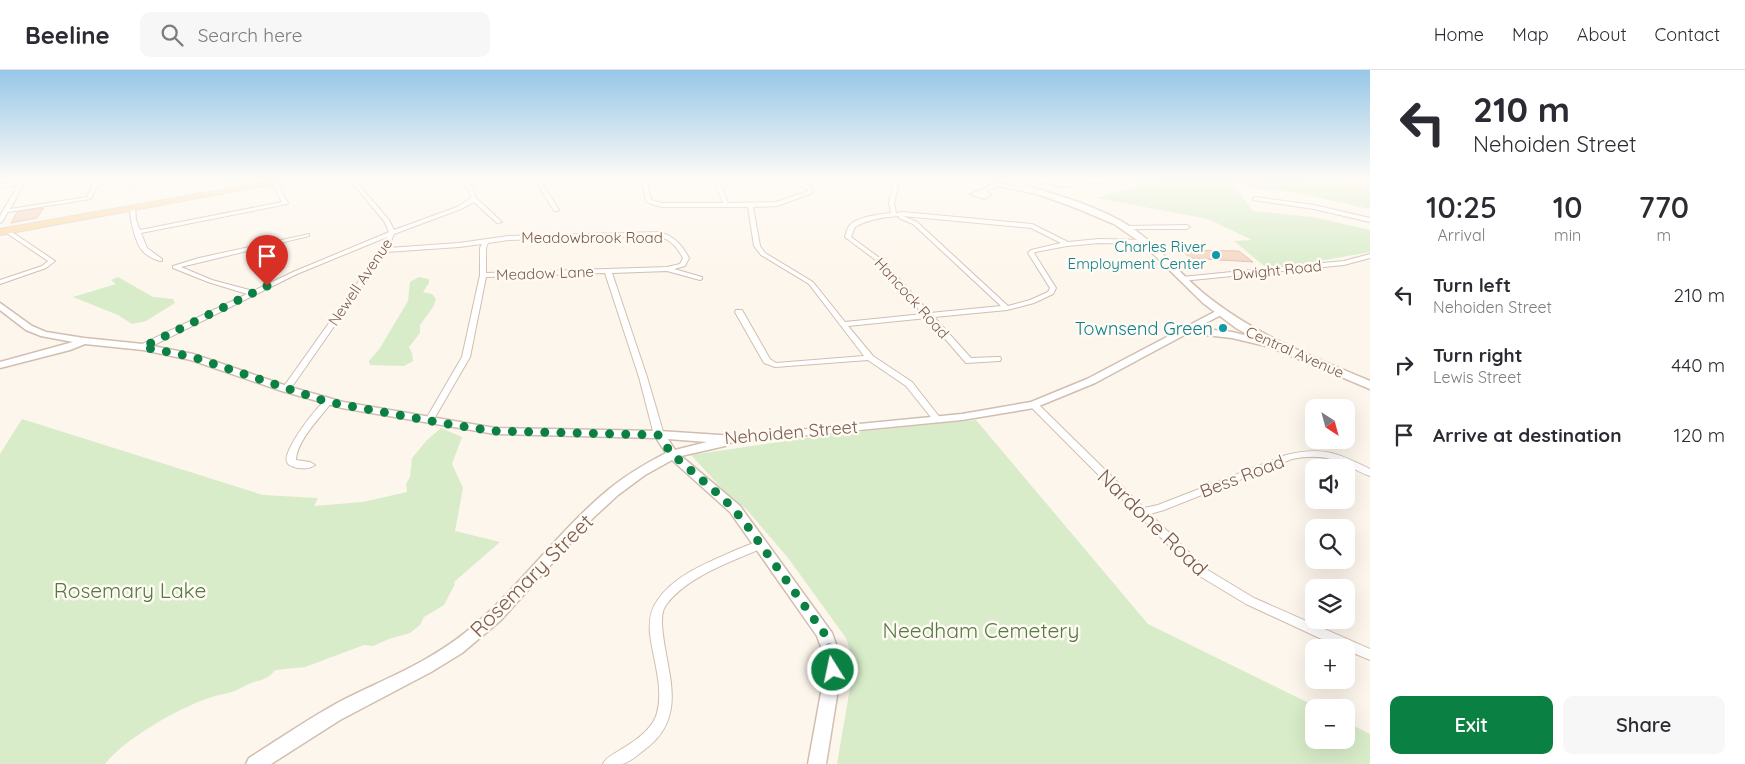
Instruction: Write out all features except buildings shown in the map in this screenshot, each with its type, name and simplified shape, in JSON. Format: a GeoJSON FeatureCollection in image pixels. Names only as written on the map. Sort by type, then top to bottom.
{"type":"FeatureCollection","features":[{"type":"Feature","properties":{"kind":"main road"},"geometry":{"type":"LineString","coordinates":[[3,232],[115,210]]}},
{"type":"Feature","properties":{"kind":"main road","name":"Central Avenue"},"geometry":{"type":"LineString","coordinates":[[1090,210],[1127,228],[1146,242],[1182,279],[1220,312],[1243,328],[1274,345],[1370,384]]}},
{"type":"Feature","properties":{"kind":"street"},"geometry":{"type":"LineString","coordinates":[[0,221],[6,211],[10,210]]}},
{"type":"Feature","properties":{"kind":"street"},"geometry":{"type":"LineString","coordinates":[[132,210],[133,220],[144,249],[160,260]]}},
{"type":"Feature","properties":{"kind":"street"},"geometry":{"type":"LineString","coordinates":[[138,232],[251,210]]}},
{"type":"Feature","properties":{"kind":"street","name":"Newell Avenue"},"geometry":{"type":"LineString","coordinates":[[286,389],[384,250],[392,233],[388,221],[379,210]]}},
{"type":"Feature","properties":{"kind":"street"},"geometry":{"type":"LineString","coordinates":[[143,347],[252,293],[392,233],[453,210]]}},
{"type":"Feature","properties":{"kind":"street"},"geometry":{"type":"LineString","coordinates":[[486,210],[499,222]]}},
{"type":"Feature","properties":{"kind":"street"},"geometry":{"type":"LineString","coordinates":[[751,210],[757,246],[763,254],[811,283],[870,358],[909,384],[937,419]]}},
{"type":"Feature","properties":{"kind":"street"},"geometry":{"type":"LineString","coordinates":[[891,210],[894,214],[915,223],[1007,308]]}},
{"type":"Feature","properties":{"kind":"street"},"geometry":{"type":"LineString","coordinates":[[1329,210],[1370,220]]}},
{"type":"Feature","properties":{"kind":"street"},"geometry":{"type":"LineString","coordinates":[[894,214],[949,217],[1032,226],[1067,244]]}},
{"type":"Feature","properties":{"kind":"street","name":"Hancock Road"},"geometry":{"type":"LineString","coordinates":[[894,214],[861,221],[852,226],[848,237],[852,242],[872,253],[969,361],[998,359]]}},
{"type":"Feature","properties":{"kind":"street"},"geometry":{"type":"LineString","coordinates":[[1127,228],[1187,227]]}},
{"type":"Feature","properties":{"kind":"street"},"geometry":{"type":"LineString","coordinates":[[0,282],[44,267],[52,261],[3,232]]}},
{"type":"Feature","properties":{"kind":"street","name":"Meadowbrook Road"},"geometry":{"type":"LineString","coordinates":[[384,250],[442,247],[521,237],[660,234],[676,241],[686,258],[682,265],[667,269],[608,271],[643,377],[658,435]]}},
{"type":"Feature","properties":{"kind":"street"},"geometry":{"type":"LineString","coordinates":[[252,293],[210,281],[175,267],[307,235]]}},
{"type":"Feature","properties":{"kind":"street"},"geometry":{"type":"LineString","coordinates":[[430,420],[466,357],[483,275],[483,248],[486,241]]}},
{"type":"Feature","properties":{"kind":"street"},"geometry":{"type":"LineString","coordinates":[[844,324],[1007,308],[1032,302],[1051,293],[1053,288],[1031,253],[1067,244],[1099,241],[1146,242]]}},
{"type":"Feature","properties":{"kind":"street","name":"Dwight Road"},"geometry":{"type":"LineString","coordinates":[[1182,279],[1344,263],[1370,256]]}},
{"type":"Feature","properties":{"kind":"street"},"geometry":{"type":"LineString","coordinates":[[667,269],[700,278]]}},
{"type":"Feature","properties":{"kind":"street","name":"Meadow Lane"},"geometry":{"type":"LineString","coordinates":[[483,275],[608,271]]}},
{"type":"Feature","properties":{"kind":"street","name":"Nehoiden Street"},"geometry":{"type":"LineString","coordinates":[[0,306],[36,331],[84,341],[143,347],[193,357],[328,402],[495,431],[658,435],[735,440],[998,412],[1034,405],[1091,381],[1220,312]]}},
{"type":"Feature","properties":{"kind":"street"},"geometry":{"type":"LineString","coordinates":[[739,312],[767,361],[775,365],[870,358]]}},
{"type":"Feature","properties":{"kind":"street"},"geometry":{"type":"LineString","coordinates":[[1184,330],[1224,334],[1274,345]]}},
{"type":"Feature","properties":{"kind":"street"},"geometry":{"type":"LineString","coordinates":[[0,366],[67,348],[84,341]]}},
{"type":"Feature","properties":{"kind":"street"},"geometry":{"type":"LineString","coordinates":[[310,465],[294,464],[291,462],[291,455],[306,429],[328,402]]}},
{"type":"Feature","properties":{"kind":"street","name":"Nardone Road"},"geometry":{"type":"LineString","coordinates":[[1034,405],[1196,567],[1216,583],[1250,601],[1370,655]]}},
{"type":"Feature","properties":{"kind":"street"},"geometry":{"type":"LineString","coordinates":[[658,435],[672,454],[730,504],[824,633],[832,656],[833,670],[817,764]]}},
{"type":"Feature","properties":{"kind":"street","name":"Rosemary Street"},"geometry":{"type":"LineString","coordinates":[[255,764],[302,733],[434,661],[469,639],[520,591],[565,540],[612,493],[640,470],[672,454],[735,440]]}},
{"type":"Feature","properties":{"kind":"street","name":"Bess Road"},"geometry":{"type":"LineString","coordinates":[[1141,512],[1160,508],[1288,457],[1309,452],[1322,452],[1370,473]]}},
{"type":"Feature","properties":{"kind":"street"},"geometry":{"type":"LineString","coordinates":[[610,764],[649,738],[660,725],[666,713],[664,681],[656,627],[656,617],[661,603],[672,592],[694,577],[761,544]]}},
{"type":"Feature","properties":{"kind":"green space"},"geometry":{"type":"Polygon","coordinates":[[[1162,210],[1253,210],[1313,217],[1370,230],[1370,252],[1269,270],[1234,241],[1252,240],[1208,219],[1162,210]]]}},
{"type":"Feature","properties":{"kind":"green space"},"geometry":{"type":"Polygon","coordinates":[[[118,277],[153,297],[173,299],[175,303],[146,321],[132,324],[118,315],[73,297],[116,284],[111,280],[118,277]]]}},
{"type":"Feature","properties":{"kind":"green space"},"geometry":{"type":"Polygon","coordinates":[[[419,277],[429,279],[429,283],[423,292],[432,294],[436,299],[433,307],[420,325],[420,333],[409,347],[413,361],[404,366],[370,365],[369,361],[380,348],[408,301],[410,282],[419,277]]]}},
{"type":"Feature","properties":{"kind":"green space","name":"Rosemary Lake"},"geometry":{"type":"Polygon","coordinates":[[[22,419],[263,495],[318,498],[314,506],[363,502],[407,492],[406,484],[410,477],[412,458],[427,440],[441,428],[462,437],[452,464],[463,488],[455,531],[500,542],[454,582],[455,584],[444,605],[424,617],[420,625],[410,633],[373,646],[364,645],[305,667],[275,670],[266,678],[235,691],[197,702],[138,735],[105,764],[0,764],[0,454],[22,419]]]}},
{"type":"Feature","properties":{"kind":"green space","name":"Needham Cemetery"},"geometry":{"type":"Polygon","coordinates":[[[976,420],[1148,624],[1305,701],[1305,749],[1355,749],[1355,726],[1370,734],[1370,764],[837,764],[853,661],[846,638],[788,558],[747,510],[723,490],[691,455],[826,435],[976,420]]]}},
{"type":"Feature","properties":{"kind":"place","name":"Charles River Employment Center"},"geometry":{"type":"Point","coordinates":[1216,255]}},
{"type":"Feature","properties":{"kind":"place","name":"Townsend Green"},"geometry":{"type":"Point","coordinates":[1223,328]}},
{"type":"Feature","properties":{"kind":"route"},"geometry":{"type":"LineString","coordinates":[[267,286],[143,347],[193,357],[342,406],[401,414],[453,425],[495,431],[658,435],[672,454],[724,499],[743,520],[824,633],[832,656],[833,670]]}}]}
